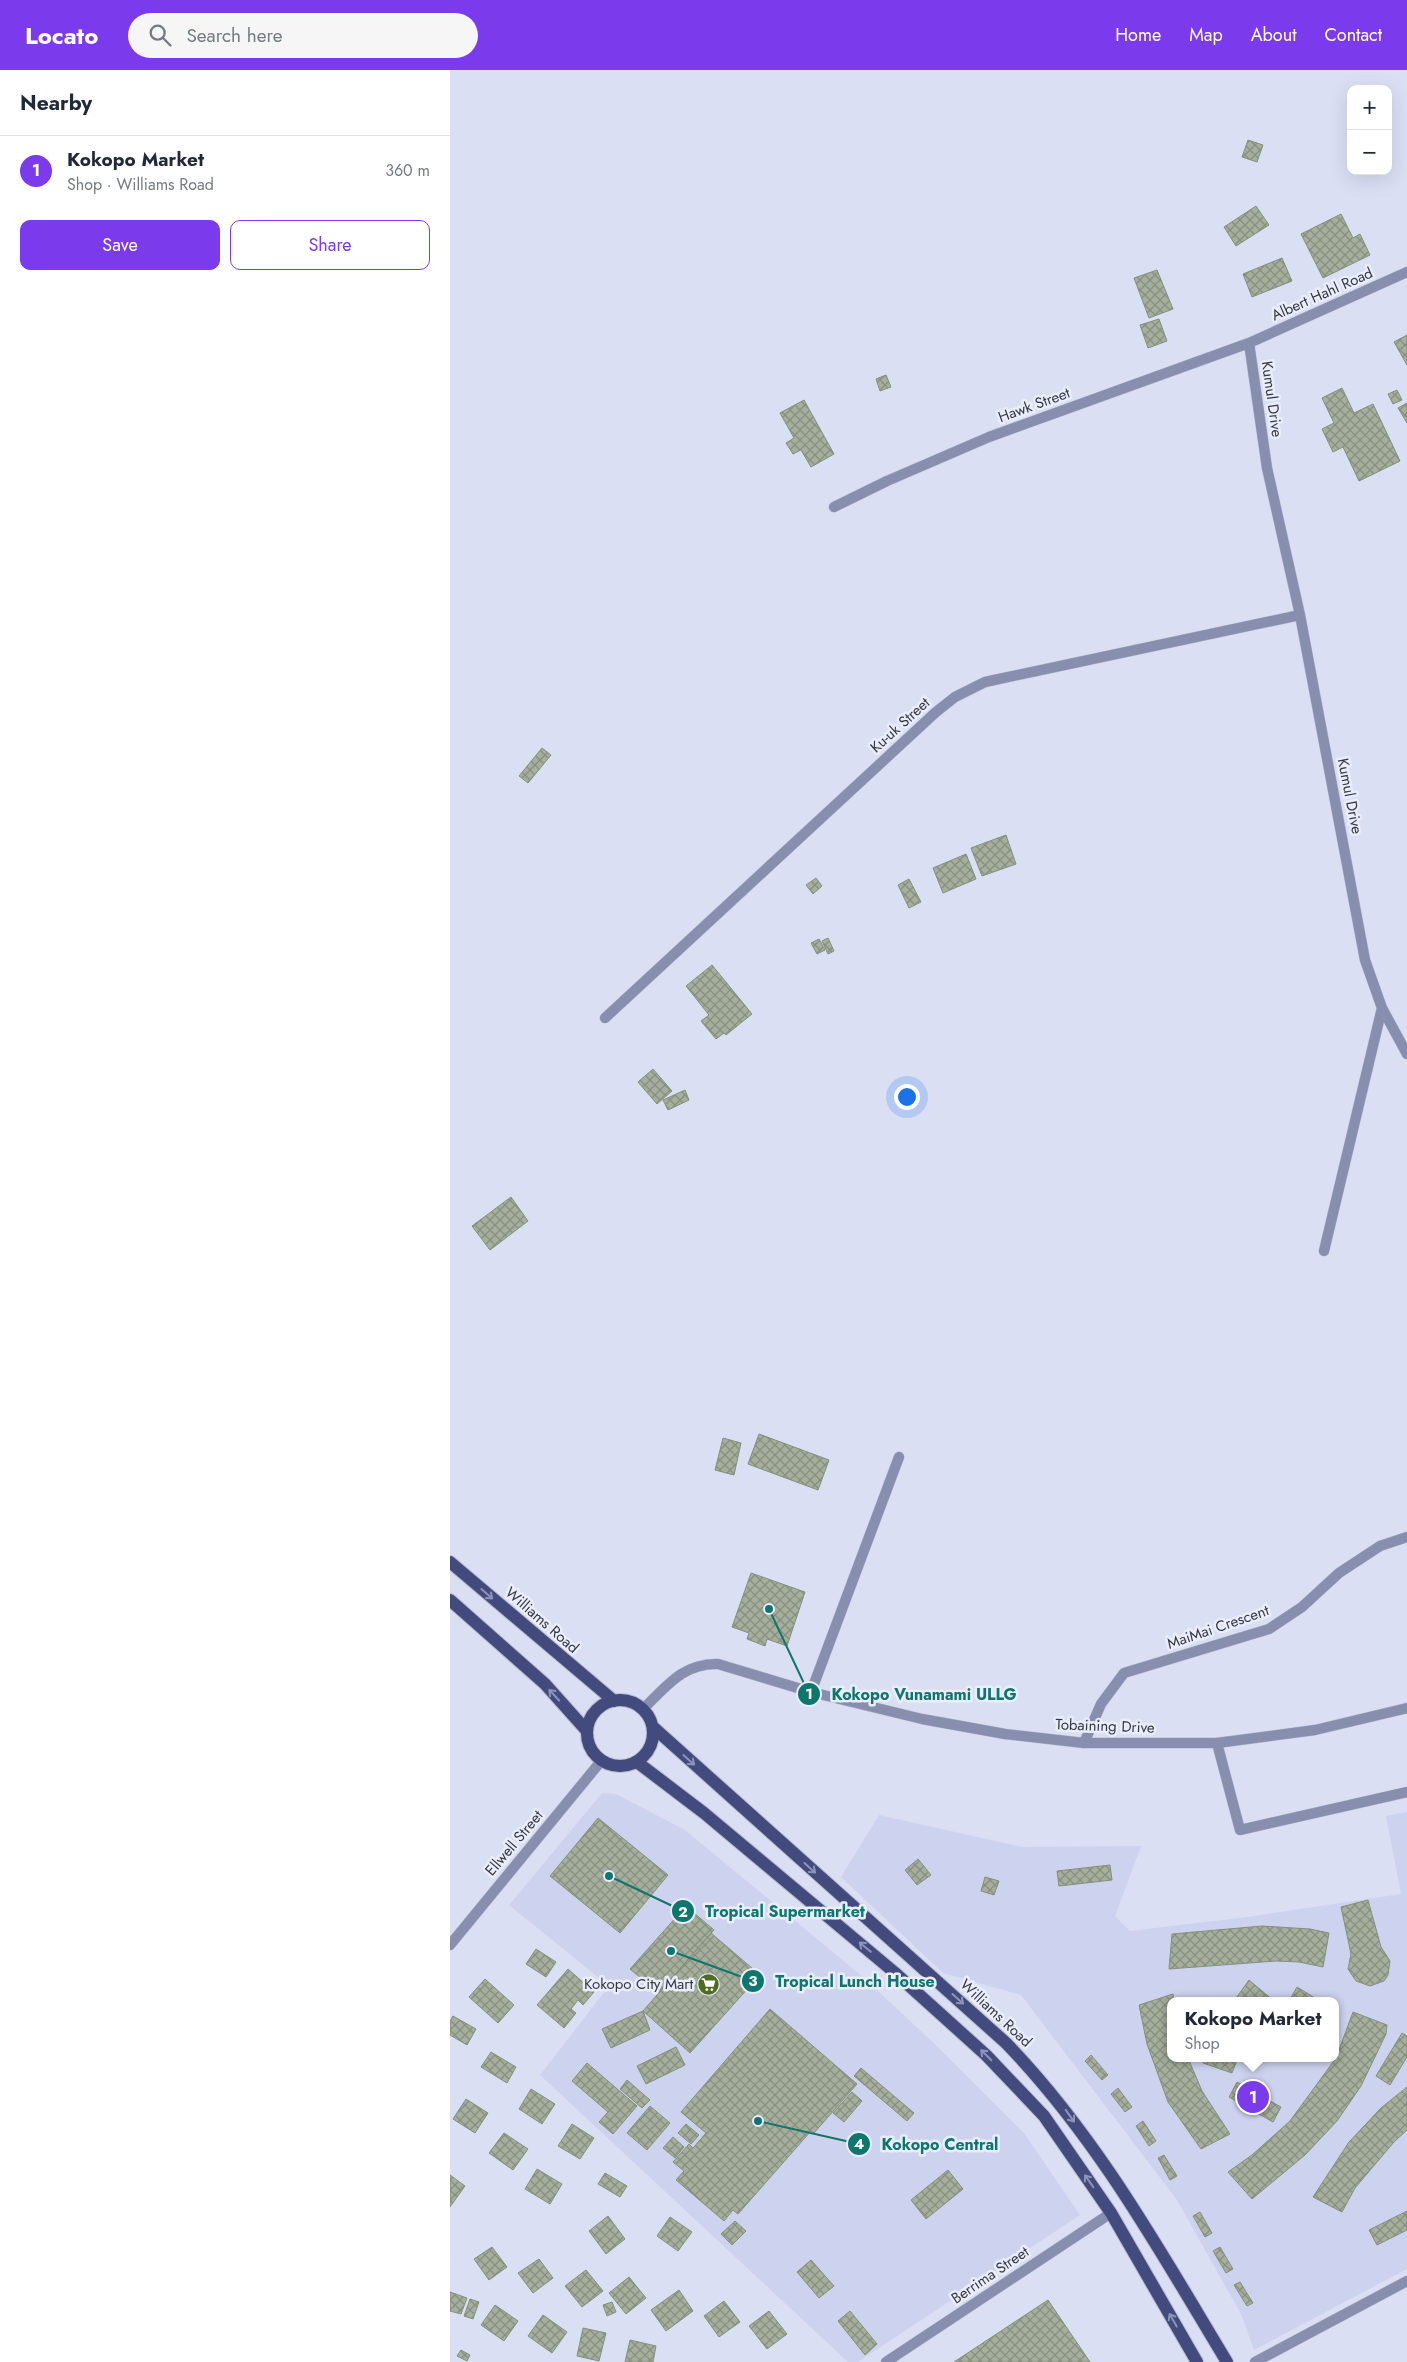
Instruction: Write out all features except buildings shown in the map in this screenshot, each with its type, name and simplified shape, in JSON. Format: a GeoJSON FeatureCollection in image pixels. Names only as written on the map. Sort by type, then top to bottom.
{"type":"FeatureCollection","features":[{"type":"Feature","properties":{"kind":"main road","name":"Williams Road"},"geometry":{"type":"LineString","coordinates":[[450,1562],[614,1701],[629,1702],[643,1709],[653,1727],[1006,2043],[1034,2071],[1063,2106],[1134,2208],[1227,2362]]}},
{"type":"Feature","properties":{"kind":"main road"},"geometry":{"type":"LineString","coordinates":[[450,1600],[544,1684],[588,1731]]}},
{"type":"Feature","properties":{"kind":"main road"},"geometry":{"type":"LineString","coordinates":[[614,1701],[601,1707],[591,1717],[588,1731],[589,1742],[593,1752],[602,1760],[619,1766],[637,1762],[647,1753],[653,1740],[653,1727]]}},
{"type":"Feature","properties":{"kind":"main road"},"geometry":{"type":"LineString","coordinates":[[637,1762],[704,1813],[950,2020],[1044,2116],[1111,2213],[1198,2362]]}},
{"type":"Feature","properties":{"kind":"street","name":"Albert Hahl Road"},"geometry":{"type":"LineString","coordinates":[[1249,342],[1407,272]]}},
{"type":"Feature","properties":{"kind":"street","name":"Hawk Street"},"geometry":{"type":"LineString","coordinates":[[834,507],[887,481],[989,437],[1249,342]]}},
{"type":"Feature","properties":{"kind":"street","name":"Kumul Drive"},"geometry":{"type":"LineString","coordinates":[[1249,342],[1267,468],[1300,616],[1365,960],[1382,1008]]}},
{"type":"Feature","properties":{"kind":"street","name":"Ku-uk Street"},"geometry":{"type":"LineString","coordinates":[[604,1018],[936,712],[956,697],[985,682],[1300,616]]}},
{"type":"Feature","properties":{"kind":"street"},"geometry":{"type":"LineString","coordinates":[[1382,1008],[1407,1054]]}},
{"type":"Feature","properties":{"kind":"street"},"geometry":{"type":"LineString","coordinates":[[1324,1251],[1382,1008]]}},
{"type":"Feature","properties":{"kind":"street"},"geometry":{"type":"LineString","coordinates":[[811,1692],[899,1457]]}},
{"type":"Feature","properties":{"kind":"street","name":"MaiMai Crescent"},"geometry":{"type":"LineString","coordinates":[[1084,1744],[1101,1704],[1124,1673],[1269,1629],[1302,1607],[1339,1573],[1380,1546],[1407,1537]]}},
{"type":"Feature","properties":{"kind":"street","name":"Tobaining Drive"},"geometry":{"type":"LineString","coordinates":[[643,1709],[682,1672],[704,1664],[733,1668],[811,1692],[922,1719],[1005,1734],[1084,1744],[1217,1743],[1315,1730],[1407,1708]]}},
{"type":"Feature","properties":{"kind":"street"},"geometry":{"type":"LineString","coordinates":[[1217,1743],[1240,1830],[1407,1792]]}},
{"type":"Feature","properties":{"kind":"street","name":"Ellwell Street"},"geometry":{"type":"LineString","coordinates":[[451,1942],[602,1760]]}},
{"type":"Feature","properties":{"kind":"street","name":"Berrima Street"},"geometry":{"type":"LineString","coordinates":[[886,2362],[1111,2213]]}},
{"type":"Feature","properties":{"kind":"street"},"geometry":{"type":"LineString","coordinates":[[1256,2362],[1407,2281]]}},
{"type":"Feature","properties":{"kind":"shaded area"},"geometry":{"type":"Polygon","coordinates":[[[602,1793],[616,1794],[685,1830],[863,1977],[940,2049],[1024,2133],[1080,2215],[858,2362],[848,2362],[540,2075],[609,1986],[509,1905],[602,1793]]]}},
{"type":"Feature","properties":{"kind":"shaded area"},"geometry":{"type":"Polygon","coordinates":[[[1407,1812],[1407,2269],[1254,2350],[1241,2314],[1177,2200],[1021,1995],[943,1973],[841,1877],[879,1815],[1022,1847],[1141,1846],[1115,1916],[1130,1931],[1247,1917],[1401,1894],[1386,1816],[1407,1812]]]}},
{"type":"Feature","properties":{"kind":"place","name":"Kokopo Vunamami ULLG"},"geometry":{"type":"Point","coordinates":[769,1609]}},
{"type":"Feature","properties":{"kind":"place","name":"Tropical Supermarket"},"geometry":{"type":"Point","coordinates":[609,1876]}},
{"type":"Feature","properties":{"kind":"place","name":"Tropical Lunch House"},"geometry":{"type":"Point","coordinates":[671,1951]}},
{"type":"Feature","properties":{"kind":"place","name":"Kokopo City Mart"},"geometry":{"type":"Point","coordinates":[709,1984]}},
{"type":"Feature","properties":{"kind":"place","name":"Kokopo Market"},"geometry":{"type":"Point","coordinates":[1253,2097]}},
{"type":"Feature","properties":{"kind":"place","name":"Kokopo Central"},"geometry":{"type":"Point","coordinates":[758,2121]}}]}
